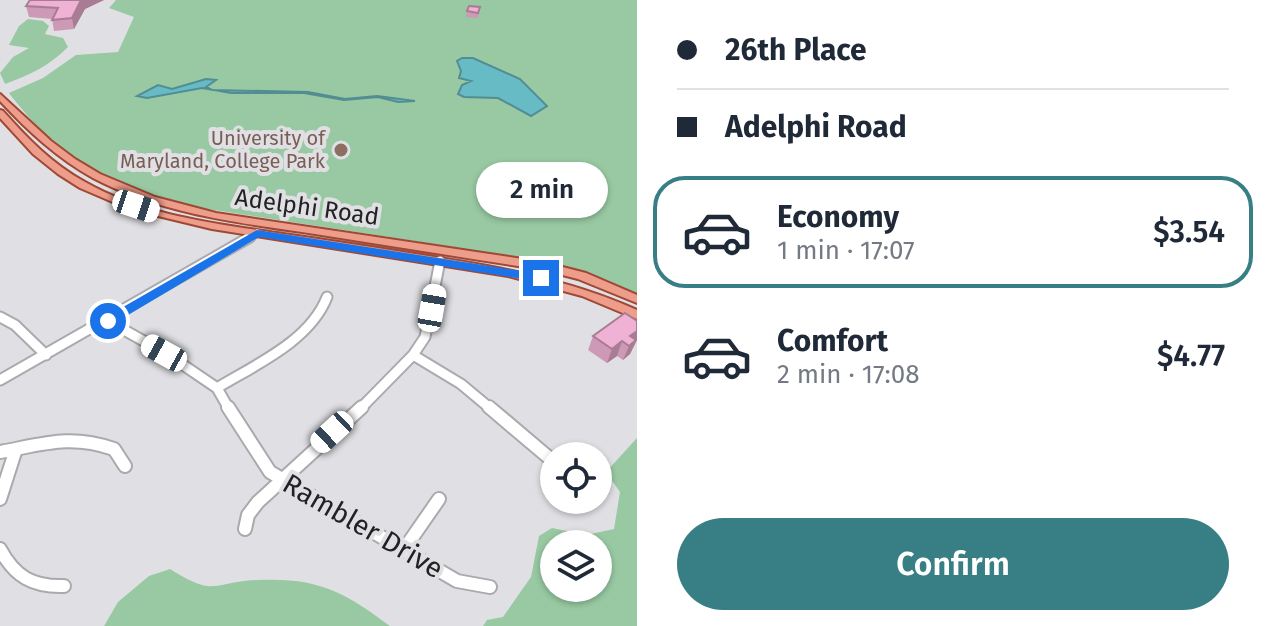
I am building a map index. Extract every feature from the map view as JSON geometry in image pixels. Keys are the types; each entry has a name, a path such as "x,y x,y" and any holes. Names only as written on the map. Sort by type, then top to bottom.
{"main road":[{"name":"Adelphi Road","path":"0,96 42,141 69,161 118,187 149,199 216,216 543,266 582,276 637,299"},
{"name":"Adelphi Road","path":"0,113 50,165 95,191 169,217 560,283 637,315"}],"street":[{"path":"0,380 108,321 257,233"},
{"path":"245,529 248,515 413,355 425,337 440,261"},
{"path":"217,388 279,349 314,319 326,304 327,297"},
{"path":"0,317 15,325 46,355"},
{"name":"Rambler Drive","path":"108,321 167,354 217,388 270,472 457,581 490,587"},
{"path":"413,355 461,384 540,450"},
{"path":"0,452 53,439 90,440 114,449 125,466"},
{"path":"0,499 16,449"},
{"path":"405,548 439,499"},
{"path":"0,549 11,570 24,581 40,587 64,586"}],"green space":[{"name":"University of Maryland, College Park","path":"116,0 637,0 637,294 582,271 538,260 188,206 133,188 88,166 48,137 9,93 43,78 76,55 118,52 134,17 109,8"},
{"path":"28,19 43,21 49,26 45,34 63,38 68,47 39,69 5,84 0,73 13,57 29,48 9,45 19,26"},
{"path":"637,438 637,626 483,626 487,620 503,617 531,577 540,535 540,602 612,602 612,530 609,530 614,529 620,492 612,481 612,465"},
{"path":"170,569 206,586 258,580 314,584 359,604 390,626 104,626 118,602 149,576"}],"water":[{"path":"473,58 520,79 547,106 531,116 498,98 458,94 462,85 471,81 459,78 461,71 457,61"},
{"path":"206,79 216,80 206,87 211,90 202,88 147,98 137,96 158,85 172,89"},
{"path":"214,90 308,92 345,99 377,96 415,101 398,102 378,97 344,100 304,93 231,93"}],"building":[{"path":"30,0 81,0 72,18 52,20 58,8 26,6"},
{"path":"469,6 480,7 478,13 467,11"},
{"path":"625,313 637,321 637,331 630,336 636,340 629,346 622,341 612,349 593,336"}],"place":[{"name":"University of Maryland, College Park","path":"341,150"}],"route":[{"path":"108,321 257,233 541,278"}]}
